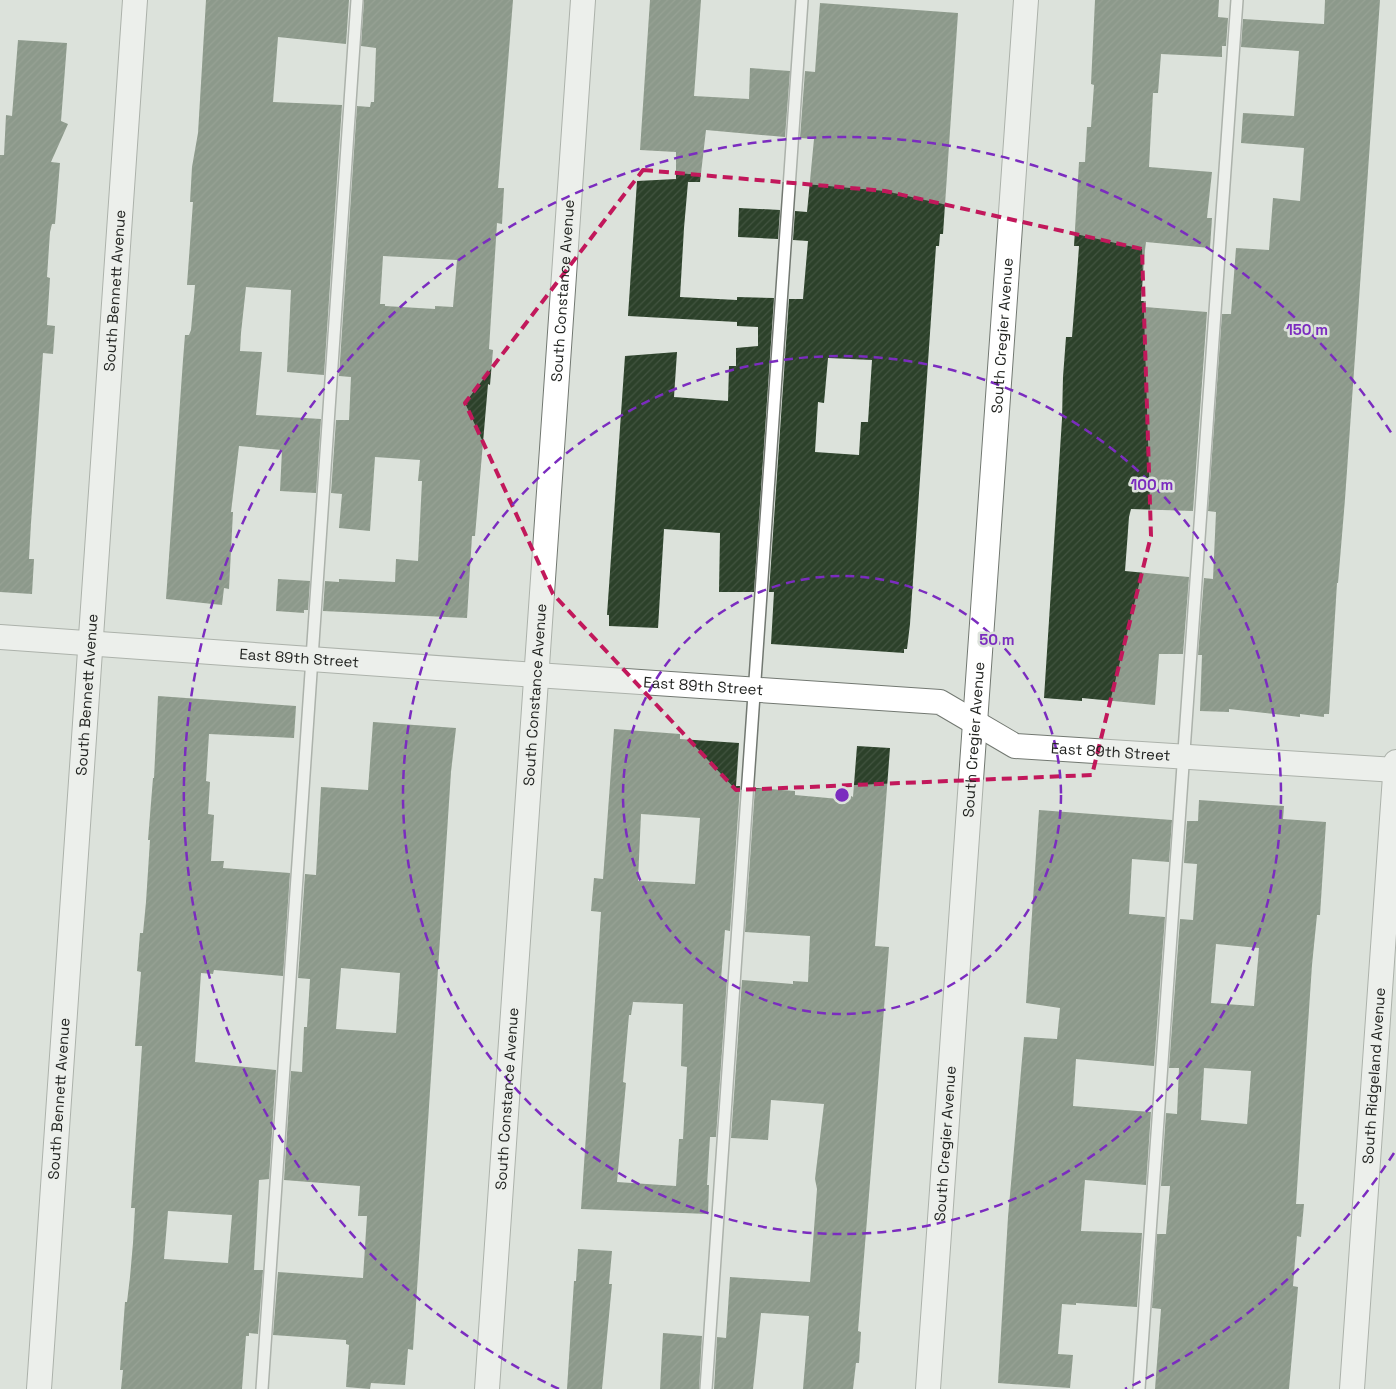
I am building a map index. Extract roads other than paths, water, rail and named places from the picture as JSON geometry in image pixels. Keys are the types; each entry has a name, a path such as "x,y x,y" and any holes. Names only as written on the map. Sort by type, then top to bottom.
{"street":[{"name":"South Bennett Avenue","path":"39,1389 135,0"},
{"name":"South Constance Avenue","path":"487,1389 583,0"},
{"name":"South Cregier Avenue","path":"928,1389 1026,0"},
{"name":"East 89th Street","path":"0,637 536,676 940,702 1015,746 1396,770"},
{"name":"South Ridgeland Avenue","path":"1352,1389 1396,762"}],"lane":[{"path":"262,1389 358,0"},
{"path":"706,1389 802,0"},
{"path":"1139,1389 1236,0"}]}
